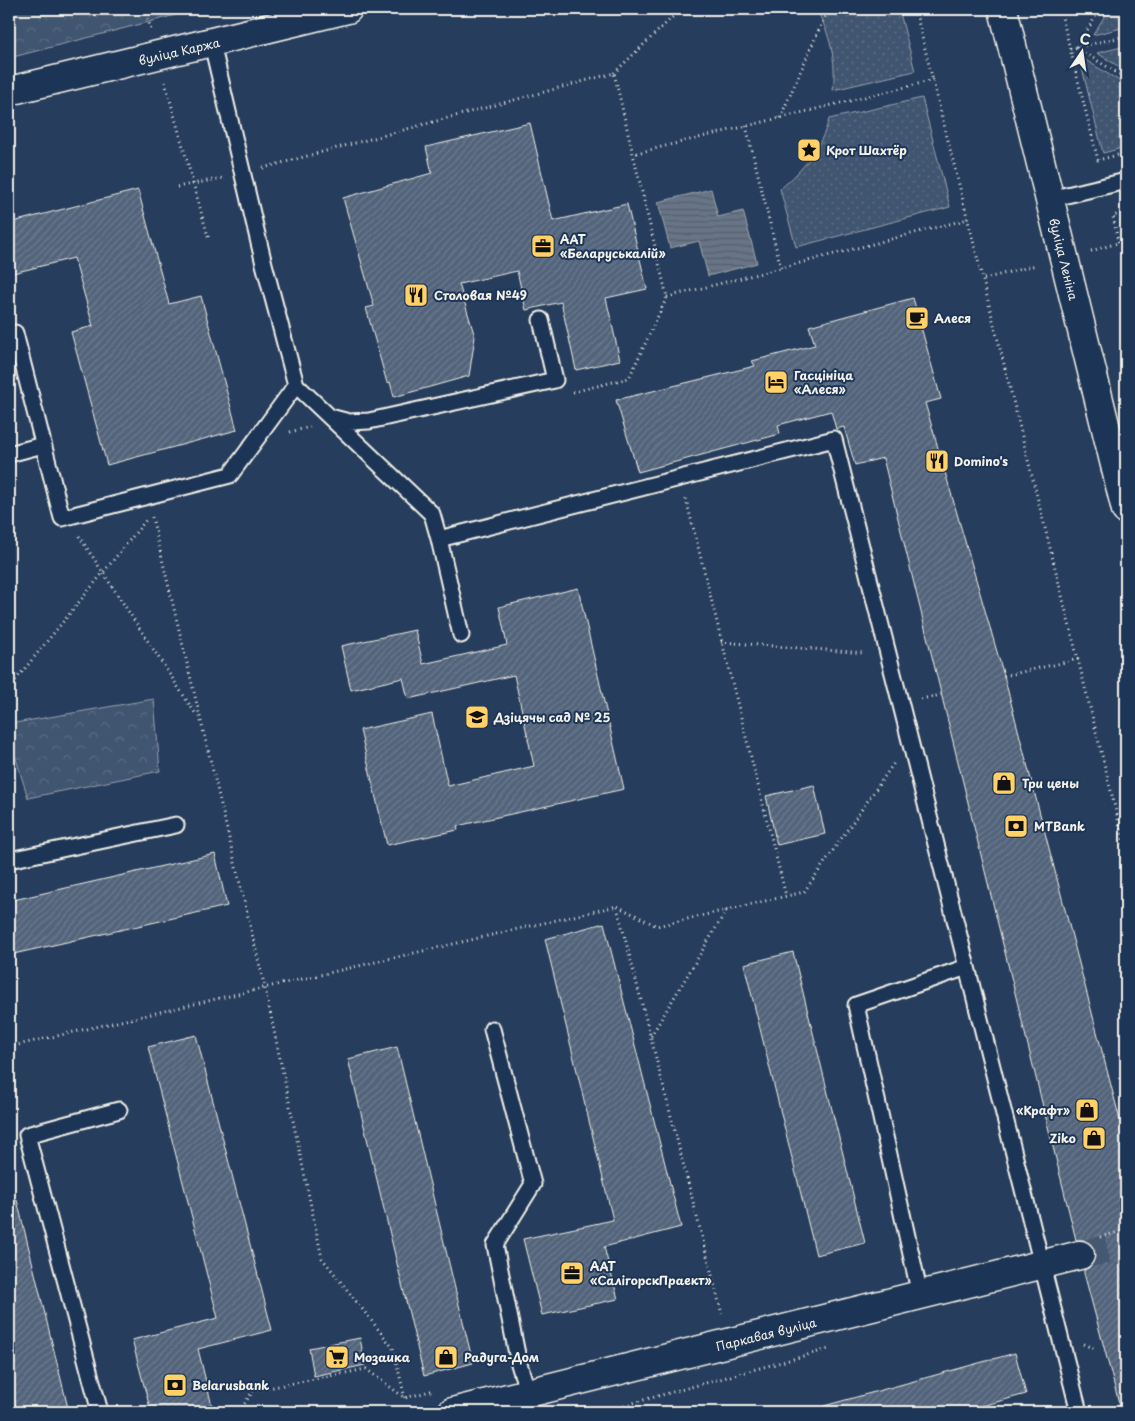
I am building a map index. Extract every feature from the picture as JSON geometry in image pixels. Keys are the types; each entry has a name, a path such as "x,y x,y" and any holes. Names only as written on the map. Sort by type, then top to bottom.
{"main road":[{"name":"вуліца Каржа","path":"9,91 212,44 348,9"},
{"name":"вуліца Леніна","path":"1002,9 1126,510"},
{"name":"Паркавая вуліца","path":"452,1412 1080,1255"}],"lane":[{"path":"212,44 242,174 296,385 432,514 461,635"},
{"path":"1050,200 1126,181"},
{"path":"328,417 348,422 369,421 555,380 541,320"},
{"path":"9,334 15,333 62,518 230,475 296,385"},
{"path":"439,539 834,439 1079,1412"},
{"path":"9,454 44,445"},
{"path":"9,860 176,825"},
{"path":"920,1295 856,1005 967,967"},
{"path":"492,1029 534,1184 495,1245 519,1364 528,1393"},
{"path":"100,1412 27,1134 119,1110"}],"path":[{"path":"145,9 209,240"},
{"path":"177,187 242,174 614,73 681,9"},
{"path":"780,118 828,9"},
{"path":"915,9 984,278 1126,851"},
{"path":"1060,9 1098,160 1126,153"},
{"path":"1076,48 1100,9"},
{"path":"1070,49 1126,36"},
{"path":"1076,48 1126,78"},
{"path":"614,73 667,297 629,378"},
{"path":"633,154 934,80"},
{"path":"746,126 781,268"},
{"path":"1126,212 1113,216 1118,243 1126,257"},
{"path":"667,297 968,220"},
{"path":"1090,251 1118,243"},
{"path":"984,278 1036,265"},
{"path":"290,432 312,427"},
{"path":"680,478 786,896"},
{"path":"9,688 151,514 265,988 322,1258 393,1348 405,1398"},
{"path":"66,516 200,720"},
{"path":"721,642 889,655"},
{"path":"1004,676 1079,659"},
{"path":"9,1047 617,906 658,926 804,892 910,740"},
{"path":"617,906 722,1314"},
{"path":"651,1036 727,910"},
{"path":"712,1316 732,1312"},
{"path":"238,1412 253,1391 366,1369 405,1398"},
{"path":"405,1398 443,1387"}],"green space":[{"path":"9,9 199,9 9,58"},
{"path":"816,9 899,9 915,71 833,90 834,69 829,38"},
{"path":"1109,9 1126,9 1126,27 1093,35"},
{"path":"1126,46 1126,71 1097,53"},
{"path":"1079,56 1126,85 1126,147 1103,153"},
{"path":"922,98 950,207 796,247 780,189 810,158 826,130 829,119"},
{"path":"154,699 160,771 28,798 9,736 9,724"}],"shaded area":[{"path":"711,189 718,217 743,211 757,263 708,276 699,241 670,248 658,202"}],"building":[{"path":"530,123 553,221 627,204 647,289 606,298 620,360 576,370 561,302 526,310 517,271 459,284 475,337 469,376 394,397 390,382 387,383 366,308 374,306 343,198 432,173 426,147"},
{"path":"138,190 169,304 201,296 237,430 107,465 71,332 93,326 74,258 9,274 9,223"},
{"path":"913,298 941,399 925,403 1004,676 1126,1143 1126,1402 1119,1403 1084,1273 1084,1270 1090,1267 1095,1260 1095,1252 1091,1244 1084,1240 1076,1240 883,458 855,465 844,427 836,429 831,411 778,425 780,434 638,472 616,400 755,366 752,361 815,345 809,326"},
{"path":"578,588 624,789 457,826 458,830 387,845 360,730 432,714 448,786 534,766 514,675 408,699 403,678 351,690 341,646 415,630 423,664 507,645 499,607"},
{"path":"814,785 825,834 777,845 766,796"},
{"path":"215,854 227,906 9,955 9,901"},
{"path":"604,923 681,1227 604,1247 618,1299 542,1315 523,1239 613,1220 545,939"},
{"path":"793,952 865,1243 816,1255 744,964"},
{"path":"196,1035 272,1330 198,1349 212,1406 186,1412 151,1412 132,1340 218,1318 148,1047"},
{"path":"397,1047 473,1363 424,1376 348,1059"},
{"path":"17,1200 69,1412 17,1412 9,1377 9,1201"},
{"name":"Мозаика","path":"360,1338 365,1365 314,1376 309,1348"},
{"path":"1015,1353 1026,1394 960,1412 825,1412 824,1406"}],"tunnel":[{"path":"1080,1255 1126,1245"}],"place":[{"name":"Крот Шахтёр","path":"809,150"},
{"name":"ААТ «Беларуськалій»","path":"543,246"},
{"name":"Столовая №49","path":"416,295"},
{"name":"Алеся","path":"917,318"},
{"name":"Гасцініца «Алеся»","path":"776,382"},
{"name":"Domino's","path":"937,461"},
{"name":"Дзіцячы сад № 25","path":"477,717"},
{"name":"Три цены","path":"1004,783"},
{"name":"MTBank","path":"1016,826"},
{"name":"«Крафт»","path":"1087,1110"},
{"name":"Ziko","path":"1094,1138"},
{"name":"ААТ «СалігорскПраект»","path":"572,1273"},
{"name":"Мозаика","path":"337,1357"},
{"name":"Радуга-Дом","path":"446,1357"},
{"name":"Belarusbank","path":"175,1385"}]}
